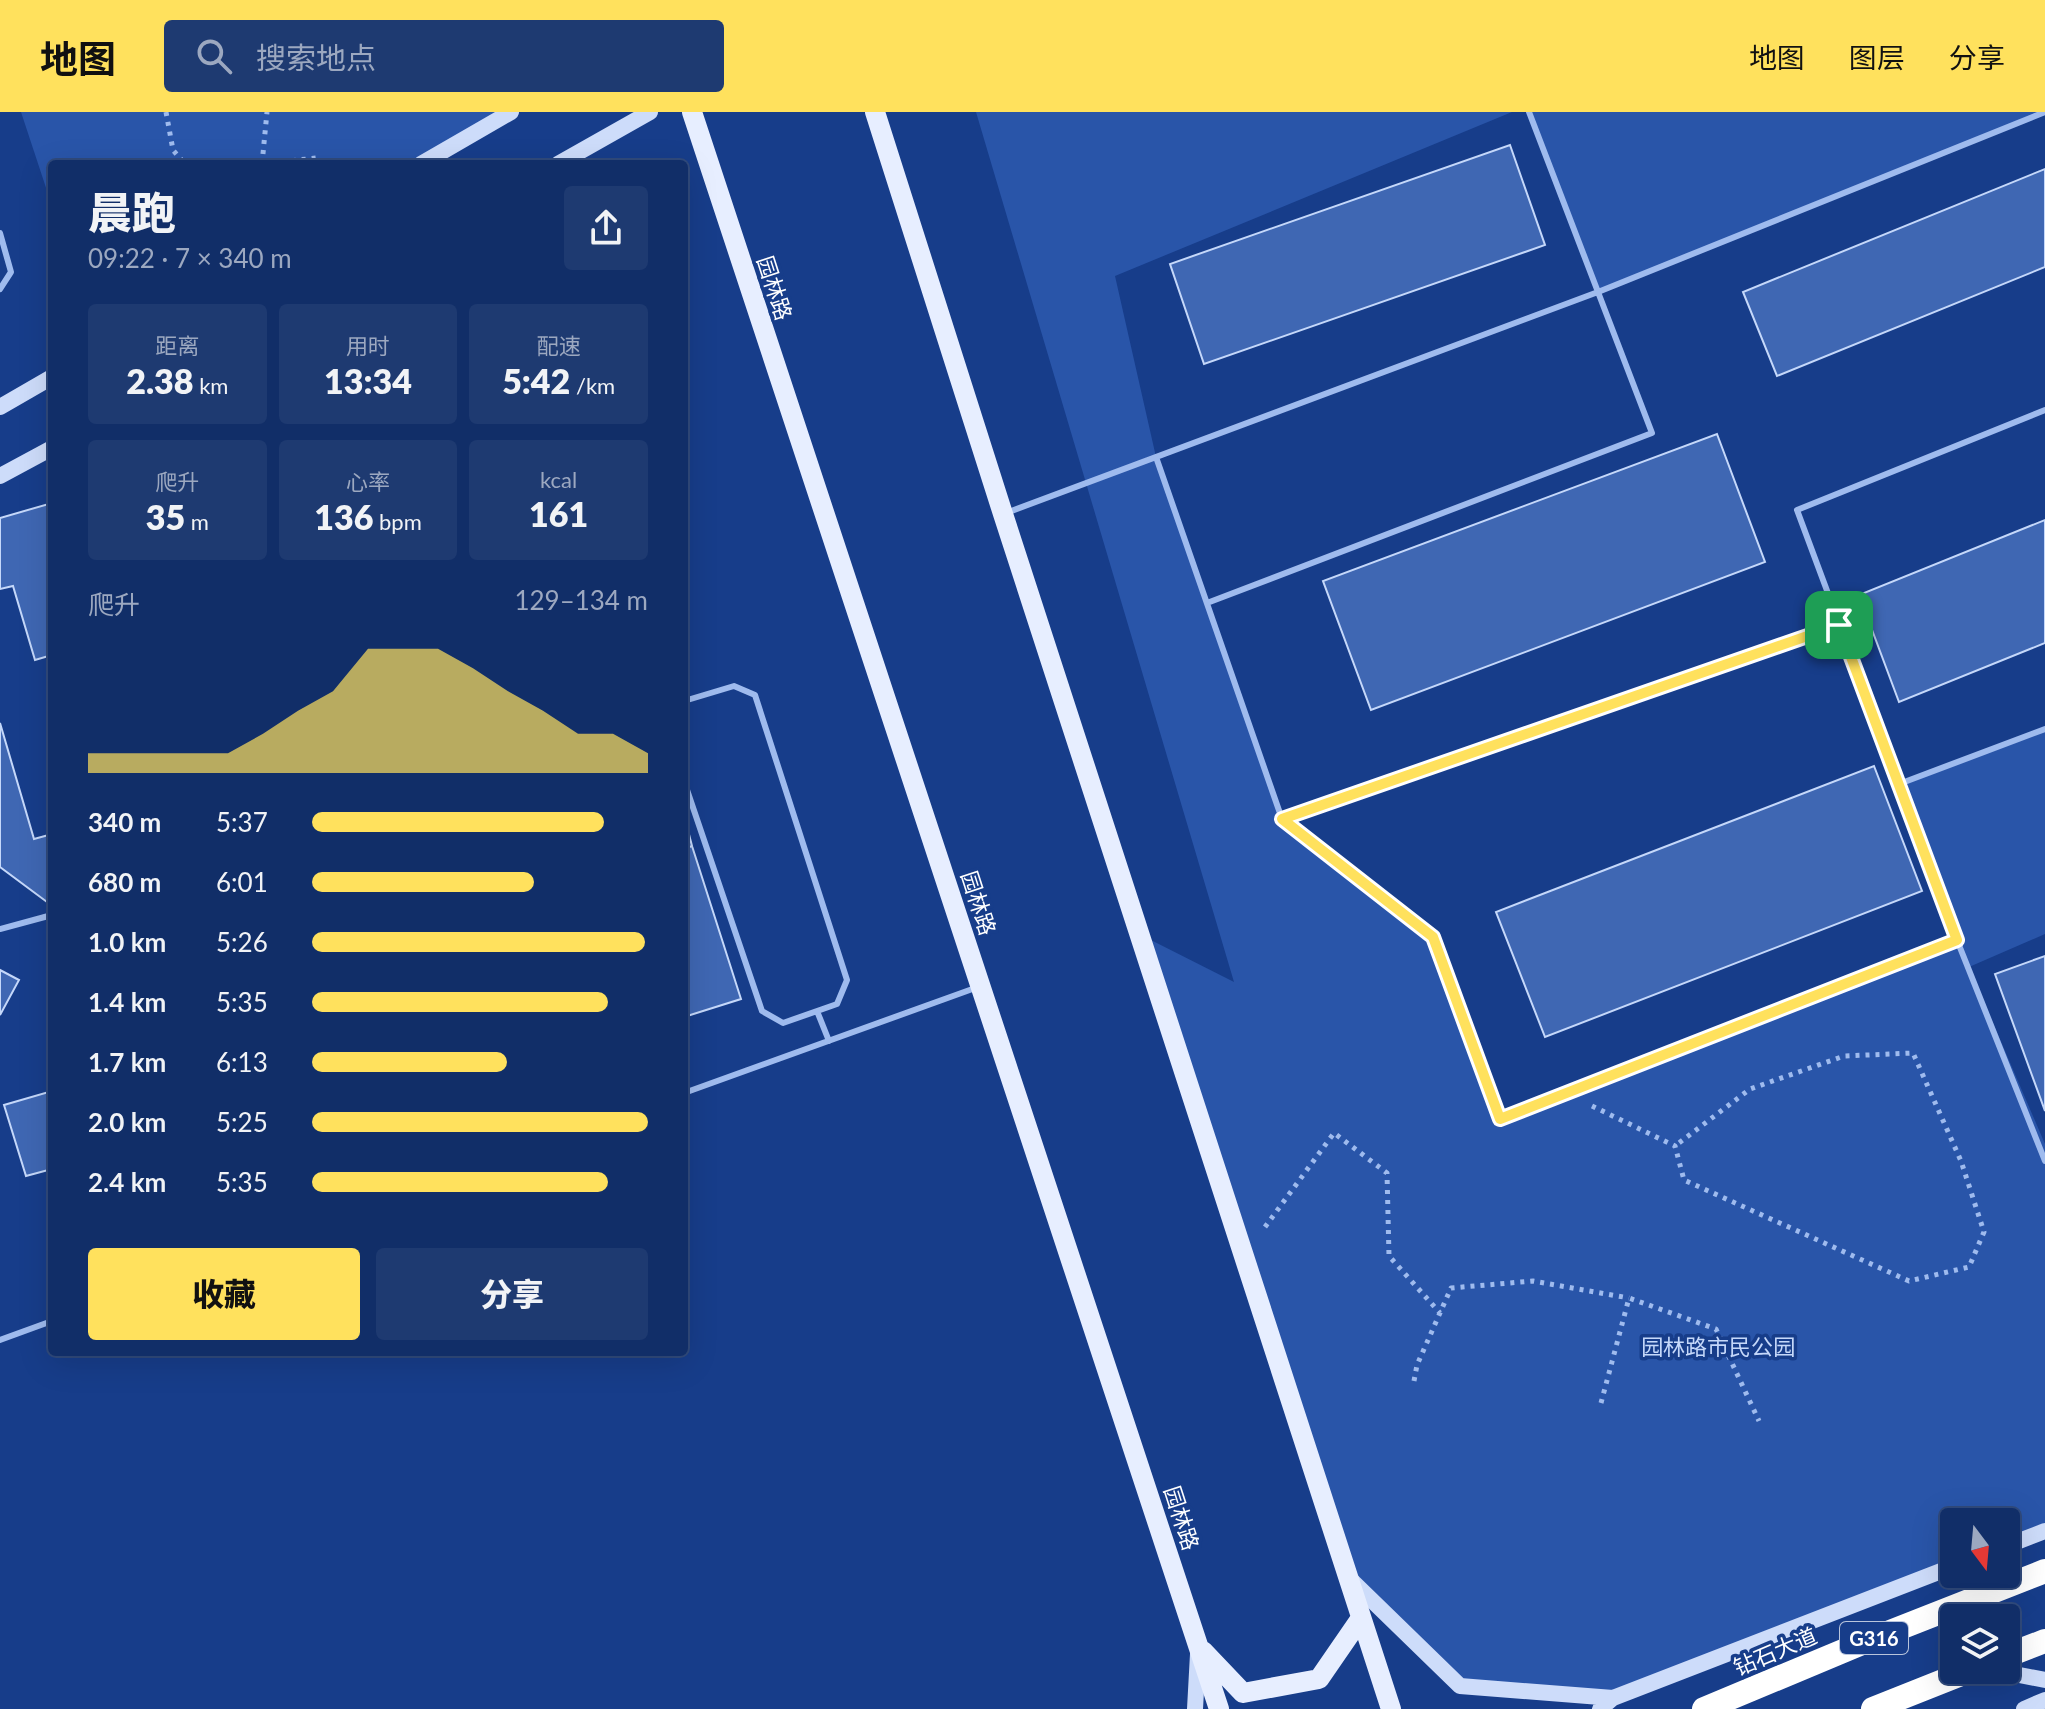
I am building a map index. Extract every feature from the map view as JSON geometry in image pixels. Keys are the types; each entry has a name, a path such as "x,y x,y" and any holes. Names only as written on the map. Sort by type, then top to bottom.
{"highway":[{"name":"钻石大道","path":"1704,1709 2045,1571"},
{"path":"2020,1651 2045,1641"},
{"path":"1873,1709 1940,1682"}],"main road":[{"name":"园林路","path":"692,112 1219,1709"},
{"path":"875,112 1391,1709"},
{"path":"1198,1645 1243,1693 1319,1679 1361,1618"}],"street":[{"path":"428,160 511,112"},
{"path":"565,160 650,112"},
{"path":"0,407 48,379"},
{"path":"0,476 48,450"},
{"path":"2020,1541 2045,1531"},
{"path":"1348,1578 1460,1686 1606,1704 1940,1572"},
{"path":"1195,1709 1198,1645"},
{"path":"2020,1675 2045,1680"},
{"path":"2024,1709 2045,1700"}],"lane":[{"path":"1207,603 1652,433 1529,112"},
{"path":"1003,514 1598,292 2045,112"},
{"path":"0,233 11,272 0,289"},
{"path":"2045,410 1797,510 1957,940 2045,1161"},
{"path":"1156,457 1282,819 1433,937 1500,1119 1957,940"},
{"path":"1282,819 1839,625"},
{"path":"688,700 734,686 755,695 847,980 837,1004 783,1023 762,1011 688,793"},
{"path":"1899,784 2045,729"},
{"path":"0,929 48,916"},
{"path":"688,1092 981,986"},
{"path":"817,1011 829,1041"},
{"path":"0,1340 48,1322"}],"path":[{"path":"166,112 173,150 182,160"},
{"path":"262,160 267,112"},
{"path":"298,160 319,160"},
{"path":"1566,1093 1675,1146 1684,1180 1909,1281 1969,1267 1984,1232 1961,1161 1913,1053 1844,1056 1750,1089 1675,1146"},
{"path":"1244,1256 1334,1133 1387,1173 1389,1256 1440,1313"},
{"path":"1414,1381 1417,1365 1451,1288 1533,1281 1629,1298 1716,1329 1759,1421"},
{"path":"1601,1403 1629,1298"}],"green space":[{"path":"21,112 511,112 428,160 48,160 48,194"},
{"name":"园林路市民公园","path":"976,112 1512,112 1115,276 1156,457 1282,819 1423,929 1500,1119 1956,940 1899,784 2045,729 2045,934 1969,967 2045,1144 2045,1531 2020,1541 2020,1508 1940,1508 1940,1571 1613,1698 1460,1686 1348,1578 1139,934 1234,982"},
{"path":"1529,112 2045,112 1598,292"}],"building":[{"path":"1510,145 1545,245 1204,364 1170,264"},
{"path":"2045,169 2045,267 1777,376 1743,292"},
{"path":"1717,434 1765,562 1371,710 1323,581"},
{"path":"48,504 48,656 35,660 13,586 0,589 0,518"},
{"path":"2045,520 2045,643 1899,702 1859,595"},
{"path":"0,723 34,839 48,835 48,902 0,867"},
{"path":"1874,766 1922,891 1545,1037 1496,912"},
{"path":"692,846 741,999 688,1016 688,848"},
{"path":"2045,956 2045,1111 1995,974"},
{"path":"0,970 19,980 0,1015"},
{"path":"48,1092 48,1170 26,1176 4,1105"}],"route":[{"path":"1839,625 1957,940 1500,1119 1433,937 1282,819 1839,625"}]}
